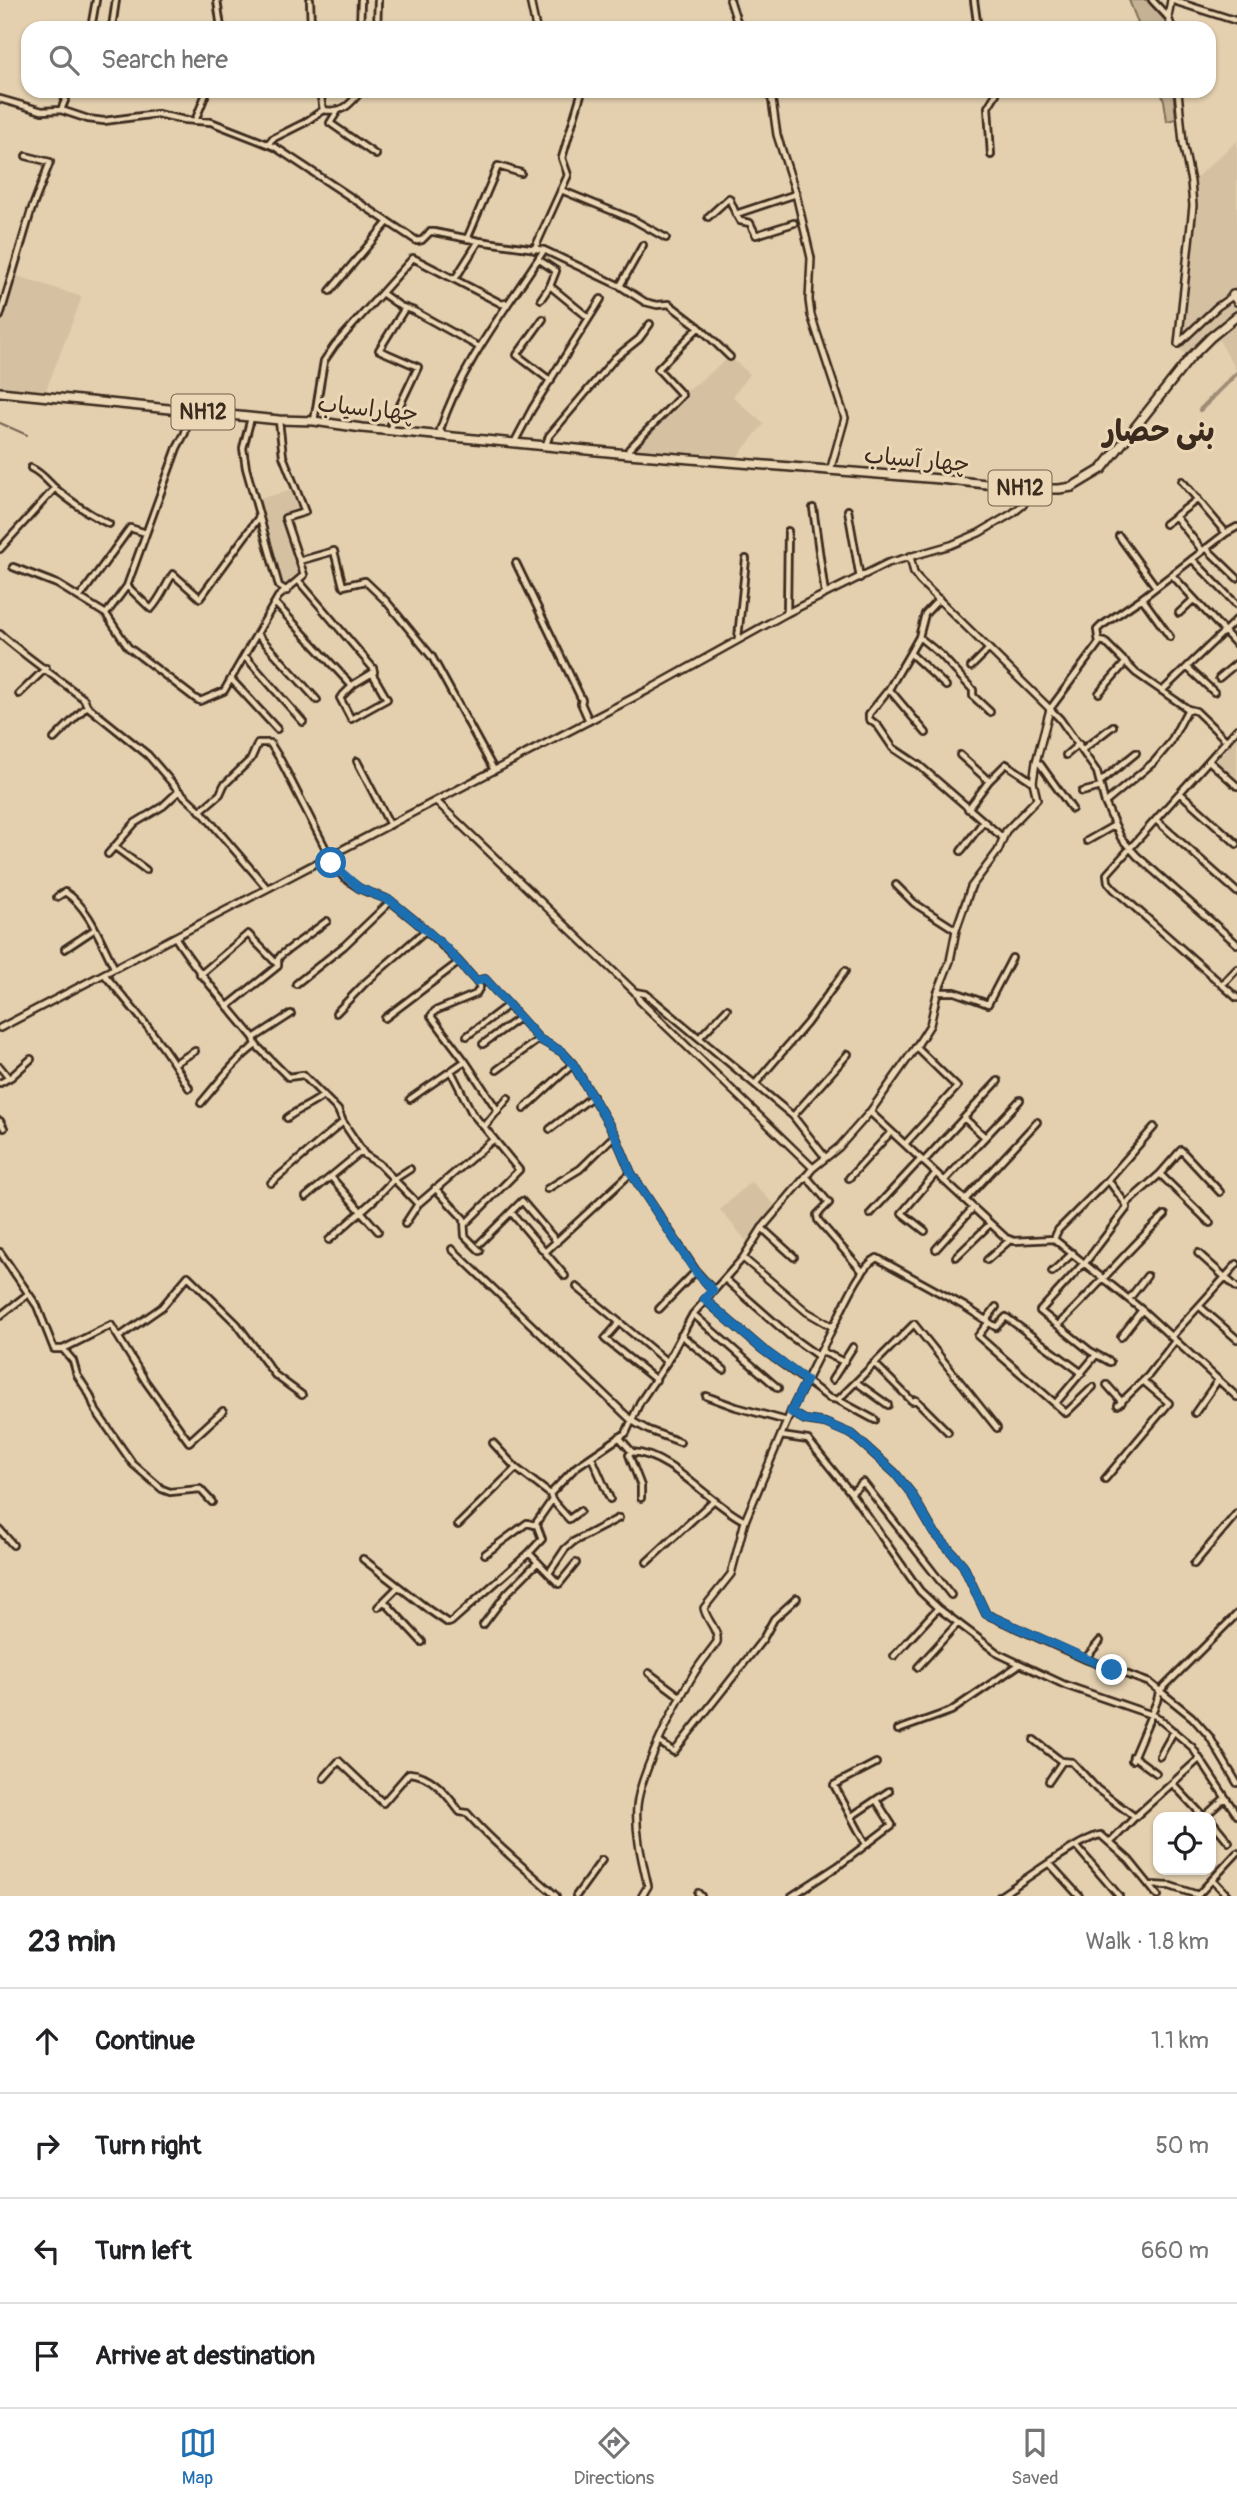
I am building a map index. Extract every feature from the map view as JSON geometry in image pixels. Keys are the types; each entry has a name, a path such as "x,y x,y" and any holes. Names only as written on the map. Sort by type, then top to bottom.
{"highway":[{"name":"چهار آسیاب","path":"733,462 1032,489 1072,486 1102,469 1190,358 1236,318 1236,299"},
{"name":"چهاراسیاب","path":"0,392 733,462"}],"street":[{"path":"92,21 96,0"},
{"path":"113,21 117,0"},
{"path":"217,0 220,21"},
{"path":"310,0 311,21"},
{"path":"360,21 361,0"},
{"path":"377,21 378,0"},
{"path":"530,0 534,21"},
{"path":"730,0 737,21"},
{"path":"974,0 977,21"},
{"path":"1152,0 1169,21"},
{"path":"1168,17 1171,0 1237,21"},
{"path":"61,110 66,98"},
{"path":"195,121 204,98"},
{"path":"321,98 323,110"},
{"path":"354,98 337,112 330,123 376,155"},
{"path":"534,250 568,175 562,158 580,98"},
{"path":"771,98 777,135 796,194 811,258 811,315 845,418 830,471"},
{"path":"991,155 988,107 994,98"},
{"path":"1179,98 1193,206 1178,344 1217,307 1236,299"},
{"path":"0,99 42,111 61,110 104,121 158,114 211,122 268,144 293,158 334,188 417,241 430,232 544,250 620,286 645,302 669,304 699,327 730,357"},
{"path":"268,144 272,139 323,110 337,112"},
{"path":"0,316 31,211 50,162 26,156"},
{"path":"467,239 498,166 521,173"},
{"path":"561,190 634,220 666,238"},
{"path":"736,214 796,194"},
{"path":"708,217 729,198 740,221 750,223 756,235 794,223"},
{"path":"330,291 388,222"},
{"path":"455,279 479,241"},
{"path":"620,286 643,245"},
{"path":"443,435 440,430 451,402 479,347 544,250"},
{"path":"314,421 324,361 413,258 502,304 506,303"},
{"path":"538,259 556,271 541,299"},
{"path":"550,286 589,318"},
{"path":"383,294 479,347"},
{"path":"514,443 601,299"},
{"path":"392,430 391,424 418,367 379,350 405,308"},
{"path":"543,319 517,355 551,381"},
{"path":"546,446 549,436 615,358 639,339 650,324"},
{"path":"628,454 629,449 655,420 682,395 658,369 699,327"},
{"path":"106,614 127,586 177,448 185,433 189,410"},
{"path":"251,417 243,448 246,468 279,586 287,592"},
{"path":"13,567 57,584 106,614 128,647 196,699 200,701 225,691 275,603 303,575 285,518 305,512 283,456 279,420"},
{"path":"31,468 40,472 55,488 91,516 109,524"},
{"path":"1182,481 1226,533"},
{"path":"0,549 55,488"},
{"path":"0,1028 650,689 738,638 825,594 888,563 966,540 999,523 1023,505 1032,489"},
{"path":"1165,524 1198,499"},
{"path":"813,508 825,594"},
{"path":"848,510 860,578"},
{"path":"1175,516 1204,549 1237,578"},
{"path":"127,586 151,609 162,596 163,588 173,574 200,598 259,517"},
{"path":"1099,641 1097,634 1101,626 1237,527"},
{"path":"80,597 130,528 146,534"},
{"path":"788,531 788,613"},
{"path":"1119,536 1156,587"},
{"path":"299,561 334,551 343,586 365,581 386,601 432,657 494,770"},
{"path":"910,556 914,573 1049,709 1081,747 1097,772 1105,803 1129,849 1237,944"},
{"path":"738,638 746,559"},
{"path":"1192,559 1237,605"},
{"path":"516,564 582,700 589,720"},
{"path":"1172,575 1237,645"},
{"path":"298,580 373,668 372,673 387,699 351,719 340,698 372,673"},
{"path":"1142,598 1170,638"},
{"path":"939,599 925,614 919,637 911,653 889,689 869,714 869,719 878,726 893,748 920,766 1002,837"},
{"path":"1179,613 1194,599"},
{"path":"275,603 352,686"},
{"path":"1162,691 1237,619"},
{"path":"0,634 84,699 87,706 148,755 267,888"},
{"path":"257,634 317,700"},
{"path":"919,637 941,655 973,690 973,696 990,712"},
{"path":"1099,641 1105,642 1136,673 1188,709 1196,710 1227,741"},
{"path":"485,1554 527,1523 534,1525 551,1497 576,1467 626,1433 640,1402 704,1299 744,1258 762,1228 813,1168 839,1147 870,1112 916,1047 930,1025 938,992 950,961 956,930 971,887 998,851 1002,837 1015,820 1036,802 1033,782 1035,762 1049,709 1099,641"},
{"path":"971,667 989,649"},
{"path":"911,653 946,686"},
{"path":"245,656 303,722"},
{"path":"1099,693 1126,662"},
{"path":"1219,678 1237,663"},
{"path":"1187,667 1214,692"},
{"path":"19,694 46,668"},
{"path":"231,679 276,729"},
{"path":"889,689 926,733"},
{"path":"54,739 87,706"},
{"path":"1105,803 1154,762 1170,743 1188,709"},
{"path":"1066,755 1113,726"},
{"path":"1237,729 1107,874 1108,882 1237,998"},
{"path":"200,811 220,794 223,785 251,759 258,743 270,743 329,857 344,876 359,888 391,901 426,930 480,987 476,994 432,1013 431,1016 498,1111"},
{"path":"1082,792 1100,785 1136,753"},
{"path":"960,755 989,781"},
{"path":"357,761 390,825"},
{"path":"1209,761 1237,786"},
{"path":"1035,762 1040,764 1072,808"},
{"path":"968,808 1006,764 1033,782"},
{"path":"108,854 135,823 163,806 179,791"},
{"path":"1180,793 1237,845"},
{"path":"436,801 813,1168"},
{"path":"1156,820 1237,892"},
{"path":"961,851 983,822"},
{"path":"1087,841 1115,825"},
{"path":"115,847 146,870"},
{"path":"896,886 914,903 956,930"},
{"path":"57,897 62,892 67,893 77,902 114,967"},
{"path":"296,984 372,922 391,901"},
{"path":"278,965 281,955 327,921"},
{"path":"65,949 94,929"},
{"path":"336,1013 366,982 426,930"},
{"path":"200,975 249,934 278,965"},
{"path":"174,936 200,975 254,1038 256,1045 288,1077 303,1074 338,1110 365,1155 379,1164 418,1204"},
{"path":"938,992 955,992 988,1004 1012,958"},
{"path":"385,1018 459,962"},
{"path":"228,1006 278,965"},
{"path":"1222,985 1237,969"},
{"path":"755,1084 807,1023 845,971"},
{"path":"104,973 146,1021 189,1088"},
{"path":"476,981 485,979 539,1039 562,1052 573,1064 615,1135 631,1173 696,1272 713,1290"},
{"path":"635,992 646,994 793,1116 825,1157"},
{"path":"467,1036 508,1005"},
{"path":"699,1038 727,1009"},
{"path":"254,1038 291,1014"},
{"path":"483,1044 519,1018"},
{"path":"496,1070 539,1039"},
{"path":"201,1103 231,1070 235,1061 256,1045"},
{"path":"905,1144 957,1087 916,1047"},
{"path":"175,1063 195,1051"},
{"path":"793,1116 848,1054"},
{"path":"0,1083 31,1059"},
{"path":"410,1099 465,1061"},
{"path":"524,1109 573,1064"},
{"path":"0,1067 8,1077"},
{"path":"451,1071 471,1112 519,1170 465,1224"},
{"path":"870,1214 998,1081"},
{"path":"286,1118 298,1110 307,1109 324,1095"},
{"path":"550,1129 593,1096"},
{"path":"484,1127 508,1098"},
{"path":"944,1181 1020,1100"},
{"path":"870,1112 1010,1240"},
{"path":"964,1118 985,1137"},
{"path":"0,1121 4,1128"},
{"path":"271,1183 343,1122"},
{"path":"965,1200 1037,1122"},
{"path":"1054,1239 1058,1230 1108,1180 1154,1127"},
{"path":"849,1178 891,1132"},
{"path":"547,1189 580,1168 615,1135"},
{"path":"405,1224 418,1204 494,1139"},
{"path":"1126,1203 1160,1174 1181,1150 1220,1192"},
{"path":"306,1197 362,1151"},
{"path":"329,1240 393,1180 410,1169"},
{"path":"545,1252 631,1173"},
{"path":"925,1231 902,1213 936,1173"},
{"path":"1160,1174 1210,1223"},
{"path":"806,1176 830,1203 817,1215 818,1220 863,1272"},
{"path":"331,1177 378,1231"},
{"path":"1108,1180 1127,1208 1085,1263 1040,1311 1096,1355 1110,1362"},
{"path":"435,1188 464,1219 465,1236 480,1251"},
{"path":"480,1243 522,1201 557,1242"},
{"path":"936,1249 973,1208"},
{"path":"511,1212 565,1276"},
{"path":"1061,1322 1104,1279 1138,1239 1165,1215"},
{"path":"956,1257 990,1224"},
{"path":"762,1228 794,1258"},
{"path":"987,1260 1010,1240 1054,1239 1142,1310 1237,1397"},
{"path":"452,1249 632,1421 680,1442"},
{"path":"0,1252 41,1316 54,1349 63,1349 111,1325 146,1382 189,1442 223,1411"},
{"path":"1198,1253 1237,1288"},
{"path":"1052,1272 1073,1254"},
{"path":"744,1258 807,1312 833,1327"},
{"path":"642,1896 648,1886 639,1848 637,1805 643,1779 691,1677 718,1642 718,1636 705,1615 704,1608 732,1574 745,1521 791,1412 833,1327 873,1259 877,1258 997,1327 1006,1317 1082,1373"},
{"path":"1107,1385 1120,1404 1143,1381 1199,1306 1237,1264"},
{"path":"659,1309 696,1272"},
{"path":"119,1337 162,1307 188,1276 237,1324 275,1375 302,1395"},
{"path":"1129,1299 1147,1276"},
{"path":"725,1279 790,1336 820,1353 844,1362"},
{"path":"577,1286 667,1362"},
{"path":"0,1316 28,1294"},
{"path":"704,1299 762,1349 829,1398 875,1420"},
{"path":"1199,1306 1237,1339"},
{"path":"996,1307 978,1336 1067,1414 1093,1387"},
{"path":"1121,1337 1142,1310"},
{"path":"693,1314 778,1388"},
{"path":"620,1323 605,1339 656,1380"},
{"path":"838,1401 914,1324 996,1428"},
{"path":"681,1335 724,1370"},
{"path":"832,1380 853,1347"},
{"path":"63,1349 73,1362 101,1420 133,1464 162,1489 170,1492 200,1489 212,1502"},
{"path":"1055,1404 1096,1355"},
{"path":"874,1363 894,1385 912,1401 916,1400 948,1432"},
{"path":"1195,1413 1217,1380"},
{"path":"1105,1479 1169,1403 1143,1381"},
{"path":"856,1382 888,1405"},
{"path":"706,1396 787,1421"},
{"path":"791,1412 805,1420 825,1423 853,1435 895,1473 911,1493 933,1531 963,1565 986,1614 1085,1659 1150,1684 1192,1717 1209,1736 1237,1783"},
{"path":"781,1436 808,1440 851,1493 920,1591 938,1608 984,1644 1020,1663 1065,1685 1152,1714 1192,1747 1237,1815"},
{"path":"619,1437 632,1451 645,1452 692,1481 729,1514 745,1521"},
{"path":"493,1443 516,1468 551,1497 569,1519 580,1511"},
{"path":"632,1451 629,1455 641,1486 641,1498"},
{"path":"592,1458 610,1499"},
{"path":"458,1525 516,1468"},
{"path":"851,1493 863,1482 951,1595"},
{"path":"647,1562 714,1500"},
{"path":"1194,1564 1237,1513"},
{"path":"549,1573 573,1542 619,1518"},
{"path":"363,1559 429,1611 450,1622 542,1539 536,1523"},
{"path":"0,1530 13,1545"},
{"path":"529,1553 560,1584 576,1563"},
{"path":"483,1625 507,1593 538,1562"},
{"path":"378,1607 398,1587"},
{"path":"659,1742 674,1752 763,1639 774,1619 797,1598"},
{"path":"384,1601 422,1642"},
{"path":"894,1656 938,1608"},
{"path":"1156,1773 1133,1758 1159,1692 1237,1614"},
{"path":"918,1667 958,1623"},
{"path":"1085,1659 1100,1641"},
{"path":"898,1730 951,1711 1020,1663"},
{"path":"649,1673 682,1697"},
{"path":"1160,1756 1174,1731"},
{"path":"1034,1740 1063,1761 1072,1762 1097,1788 1135,1817"},
{"path":"1111,1842 1200,1758"},
{"path":"324,1778 339,1761 383,1803 409,1773 422,1775 432,1781 460,1812 467,1813 507,1854 556,1896"},
{"path":"1049,1781 1063,1761"},
{"path":"866,1844 834,1785 876,1763"},
{"path":"1173,1784 1202,1812"},
{"path":"852,1816 889,1791"},
{"path":"1212,1812 1225,1798"},
{"path":"792,1896 892,1825 876,1800"},
{"path":"1216,1827 1229,1842"},
{"path":"1000,1896 1076,1846 1095,1835 1101,1835 1129,1860 1158,1896"},
{"path":"1076,1846 1119,1896"},
{"path":"1150,1885 1170,1886 1198,1895 1237,1853"},
{"path":"576,1896 602,1860"},
{"path":"1050,1864 1079,1896"},
{"path":"1213,1880 1228,1896"}],"shaded area":[{"path":"1129,0 1147,0 1166,21 1137,21"},
{"path":"1163,98 1174,98 1176,119 1167,121"},
{"path":"1237,141 1237,372 1219,340 1193,362 1178,344 1189,250 1191,182"},
{"path":"12,274 82,297 43,398 0,392 0,316"},
{"path":"730,357 750,374 733,397 764,424 733,462 628,454 629,449 682,395"},
{"path":"296,489 302,509 286,514 297,555 305,569 282,588 258,499"},
{"path":"1237,737 1237,781 1215,762"},
{"path":"751,1181 774,1204 749,1244 720,1210"}],"waterway":[{"path":"1200,410 1237,373"},
{"path":"0,423 27,435"}],"district":[{"name":"بنی حصار","path":"1159,431"}],"route":[{"path":"331,863 359,888 391,901 444,946 476,981 485,979 539,1039 562,1052 573,1064 615,1135 631,1173 696,1272 713,1290 704,1299 762,1349 806,1380 791,1412 805,1420 825,1423 853,1435 895,1473 911,1493 933,1531 963,1565 986,1614 1112,1670"}]}
